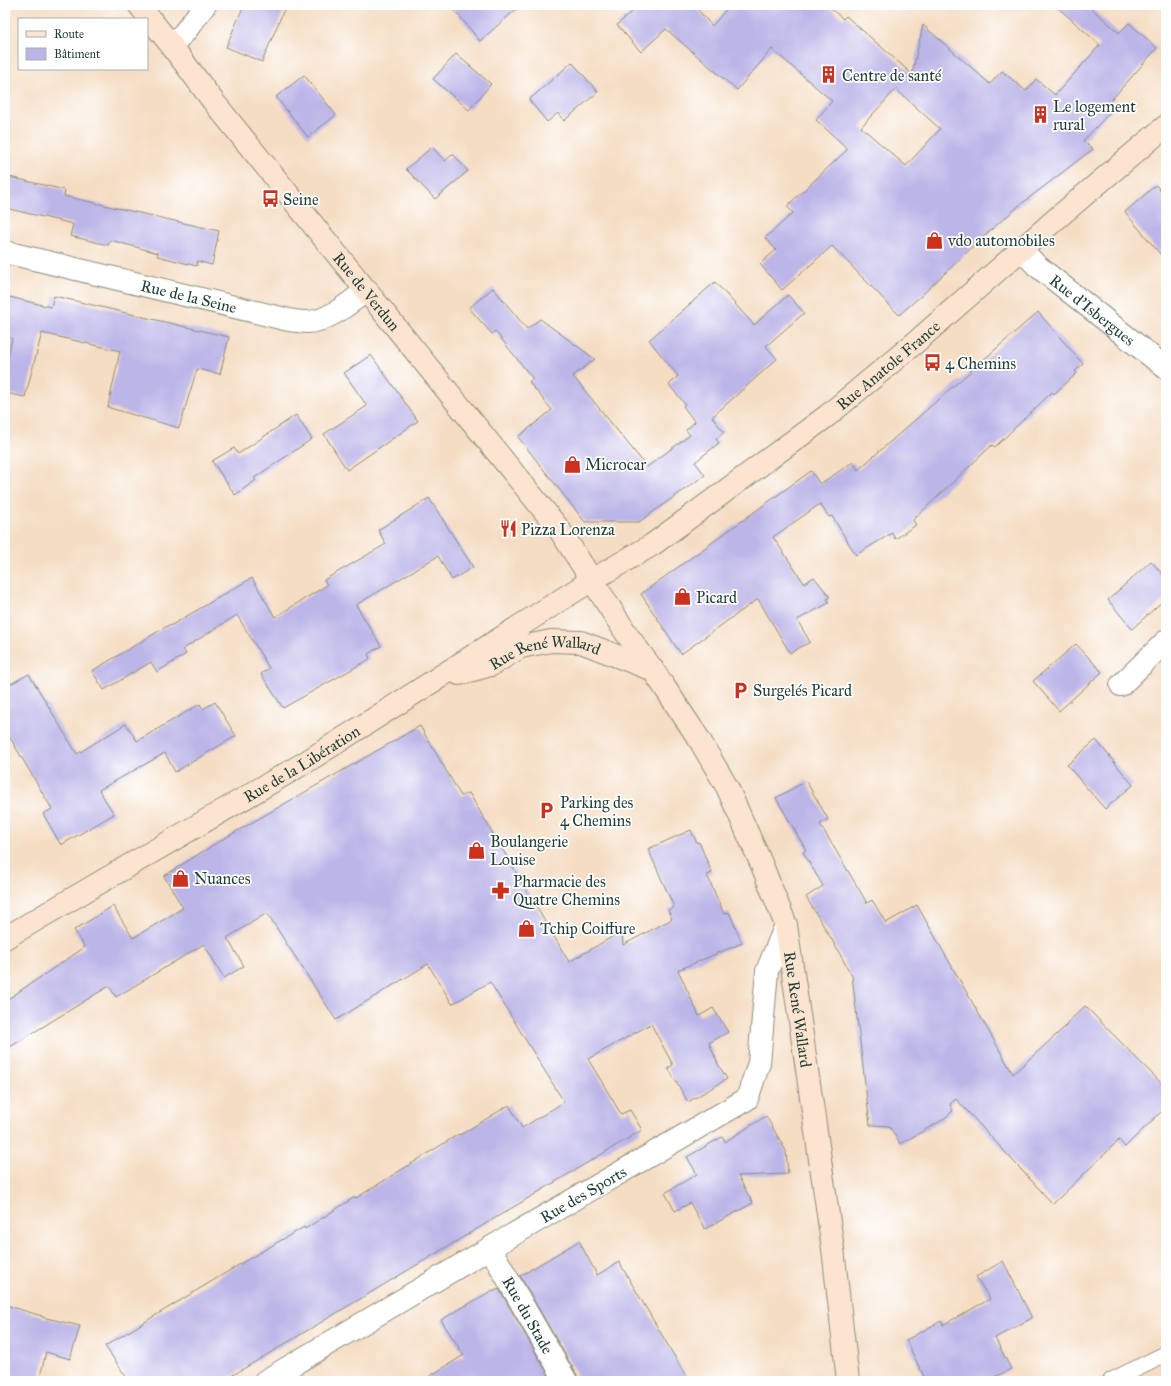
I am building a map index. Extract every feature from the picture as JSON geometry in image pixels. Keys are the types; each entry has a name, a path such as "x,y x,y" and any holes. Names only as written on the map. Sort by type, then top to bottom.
{"main road":[{"name":"Rue de Verdun","path":"139,5 213,101 559,529 592,580"},
{"name":"Rue Anatole France","path":"592,580 652,545 827,416 916,342 1021,249 1166,126"},
{"name":"Rue René Wallard","path":"592,580 628,636 700,739 727,787 762,863 786,925 832,1242 848,1381"},
{"name":"Rue de la Libération","path":"5,938 306,762 592,580"},
{"name":"Rue René Wallard","path":"436,680 491,665 521,647 551,641 580,642 653,670"}],"street":[{"path":"171,45 184,33 205,5"},
{"name":"Rue d'Isbergues","path":"1021,249 1036,265 1166,368"},
{"name":"Rue de la Seine","path":"5,252 289,320 309,322 322,319 340,309 367,290"},
{"path":"1121,685 1166,641"},
{"name":"Rue des Sports","path":"265,1381 746,1099 759,1063 767,972 786,925"},
{"name":"Rue du Stade","path":"490,1248 566,1381"}],"lane":[{"path":"1111,1381 1166,1354"}],"building":[{"path":"244,5 286,5 262,62 226,47"},
{"path":"450,5 521,5 480,41"},
{"path":"694,5 712,26 730,5 827,5 843,19 846,16 912,74 923,25 990,84 1002,71 1026,91 1036,79 1055,95 1100,45 1055,5 1088,5 1119,33 1129,23 1157,48 1106,106 1111,111 1083,141 1093,149 1021,204 985,235 899,315 832,246 782,290 760,264 776,250 765,238 793,213 787,206 848,149 816,120 832,101 772,49 737,90 666,29 641,52 617,25 638,6","holes":["896,89 940,129 906,166 861,127"]},
{"path":"456,54 491,84 469,110 433,79"},
{"path":"572,62 598,92 564,121 558,113 547,122 529,100"},
{"path":"304,75 336,115 308,137 276,97"},
{"path":"432,147 445,161 453,154 468,171 435,199 406,169"},
{"path":"5,176 65,190 64,196 219,231 212,265 197,261 197,266 157,256 158,253 110,240 108,245 70,236 73,224 5,208"},
{"path":"1156,185 1166,198 1166,261 1125,212"},
{"path":"715,282 754,325 788,295 804,313 766,346 777,359 712,417 724,432 716,439 719,443 695,462 705,475 639,522 585,522 518,437 552,410 529,382 533,379 495,331 492,334 469,308 493,288 527,329 540,319 595,359 573,376 647,467 690,435 686,430 695,422 683,406 685,404 669,385 678,376 649,340"},
{"path":"5,296 51,307 54,296 229,337 220,374 197,369 179,428 108,407 120,351 42,333 25,397 5,393 5,371 12,338 5,336"},
{"path":"1038,312 1083,364 1075,371 1077,373 1054,394 1052,392 995,447 992,445 913,520 916,525 895,539 892,533 856,555 832,516 829,517 820,504 773,537 804,583 814,577 830,597 827,599 829,603 797,620 810,642 790,653 758,599 681,654 641,594 811,471 820,484 853,462 858,470"},
{"path":"371,355 418,421 347,470 324,434 367,406 344,373"},
{"path":"296,415 312,439 254,478 256,480 235,495 212,461 234,448 238,454"},
{"path":"429,498 473,567 452,580 438,556 356,605 381,646 368,654 370,659 283,708 261,674 269,668 237,615 183,649 186,654 157,672 151,662 104,690 92,671 252,578 275,617 327,585 324,580 386,544 378,530"},
{"path":"1151,561 1166,578 1166,598 1132,629 1108,600"},
{"path":"1076,644 1102,672 1059,711 1033,681"},
{"path":"29,674 77,754 126,724 137,741 200,704 203,709 215,702 236,736 175,772 165,753 99,790 114,814 61,845 43,814 52,809 5,729 5,687"},
{"path":"420,726 461,796 469,793 569,962 622,931 623,945 672,919 668,910 674,907 648,849 691,830 697,843 699,842 712,873 707,875 724,914 729,912 742,943 678,970 699,1016 713,1008 728,1032 709,1043 718,1064 727,1079 688,1102 668,1068 673,1065 651,1024 588,1059 621,1114 630,1110 642,1130 223,1381 129,1381 105,1346 247,1260 304,1227 305,1229 355,1197 356,1198 509,1105 522,1128 564,1102 490,982 452,1004 428,964 336,1020 267,913 227,938 244,966 224,978 204,944 116,997 109,986 5,1050 5,1001 85,947 74,930 113,906 133,938 183,908 164,876 213,845"},
{"path":"1096,740 1133,785 1105,809 1067,765"},
{"path":"806,781 828,819 820,824 867,903 872,900 886,923 917,905 1013,1074 1067,1025 1066,1024 1085,1006 1166,1088 1166,1107 1125,1147 1119,1140 1053,1204 956,1099 950,1104 953,1111 941,1121 900,1144 889,1126 870,1125 852,976 806,897 823,886 803,852 806,850 776,798"},
{"path":"766,1116 786,1151 788,1174 738,1176 753,1203 705,1229 690,1203 675,1211 665,1193 697,1174 687,1157 722,1137 725,1142"},
{"path":"579,1241 597,1275 619,1262 689,1381 578,1381 577,1375 520,1276"},
{"path":"1003,1261 1032,1318 995,1338 1011,1369 987,1381 926,1381 906,1340 941,1321 943,1325 990,1299 976,1277"},
{"path":"499,1289 552,1381 422,1381 464,1355 441,1320 491,1291 492,1292"},
{"path":"5,1305 42,1317 80,1326 70,1359 46,1352 39,1381 5,1381"}],"place":[{"name":"Centre de santé","path":"829,75"},
{"name":"Le logement rural","path":"1040,115"},
{"name":"Seine","path":"270,199"},
{"name":"vdo automobiles","path":"935,240"},
{"name":"4 Chemins","path":"932,363"},
{"name":"Microcar","path":"572,464"},
{"name":"Pizza Lorenza","path":"508,529"},
{"name":"Picard","path":"683,597"},
{"name":"Surgelés Picard","path":"740,690"},
{"name":"Parking des 4 Chemins","path":"547,811"},
{"name":"Boulangerie Louise","path":"477,850"},
{"name":"Nuances","path":"181,878"},
{"name":"Pharmacie des Quatre Chemins","path":"500,890"},
{"name":"Tchip Coiffure","path":"527,928"}]}
